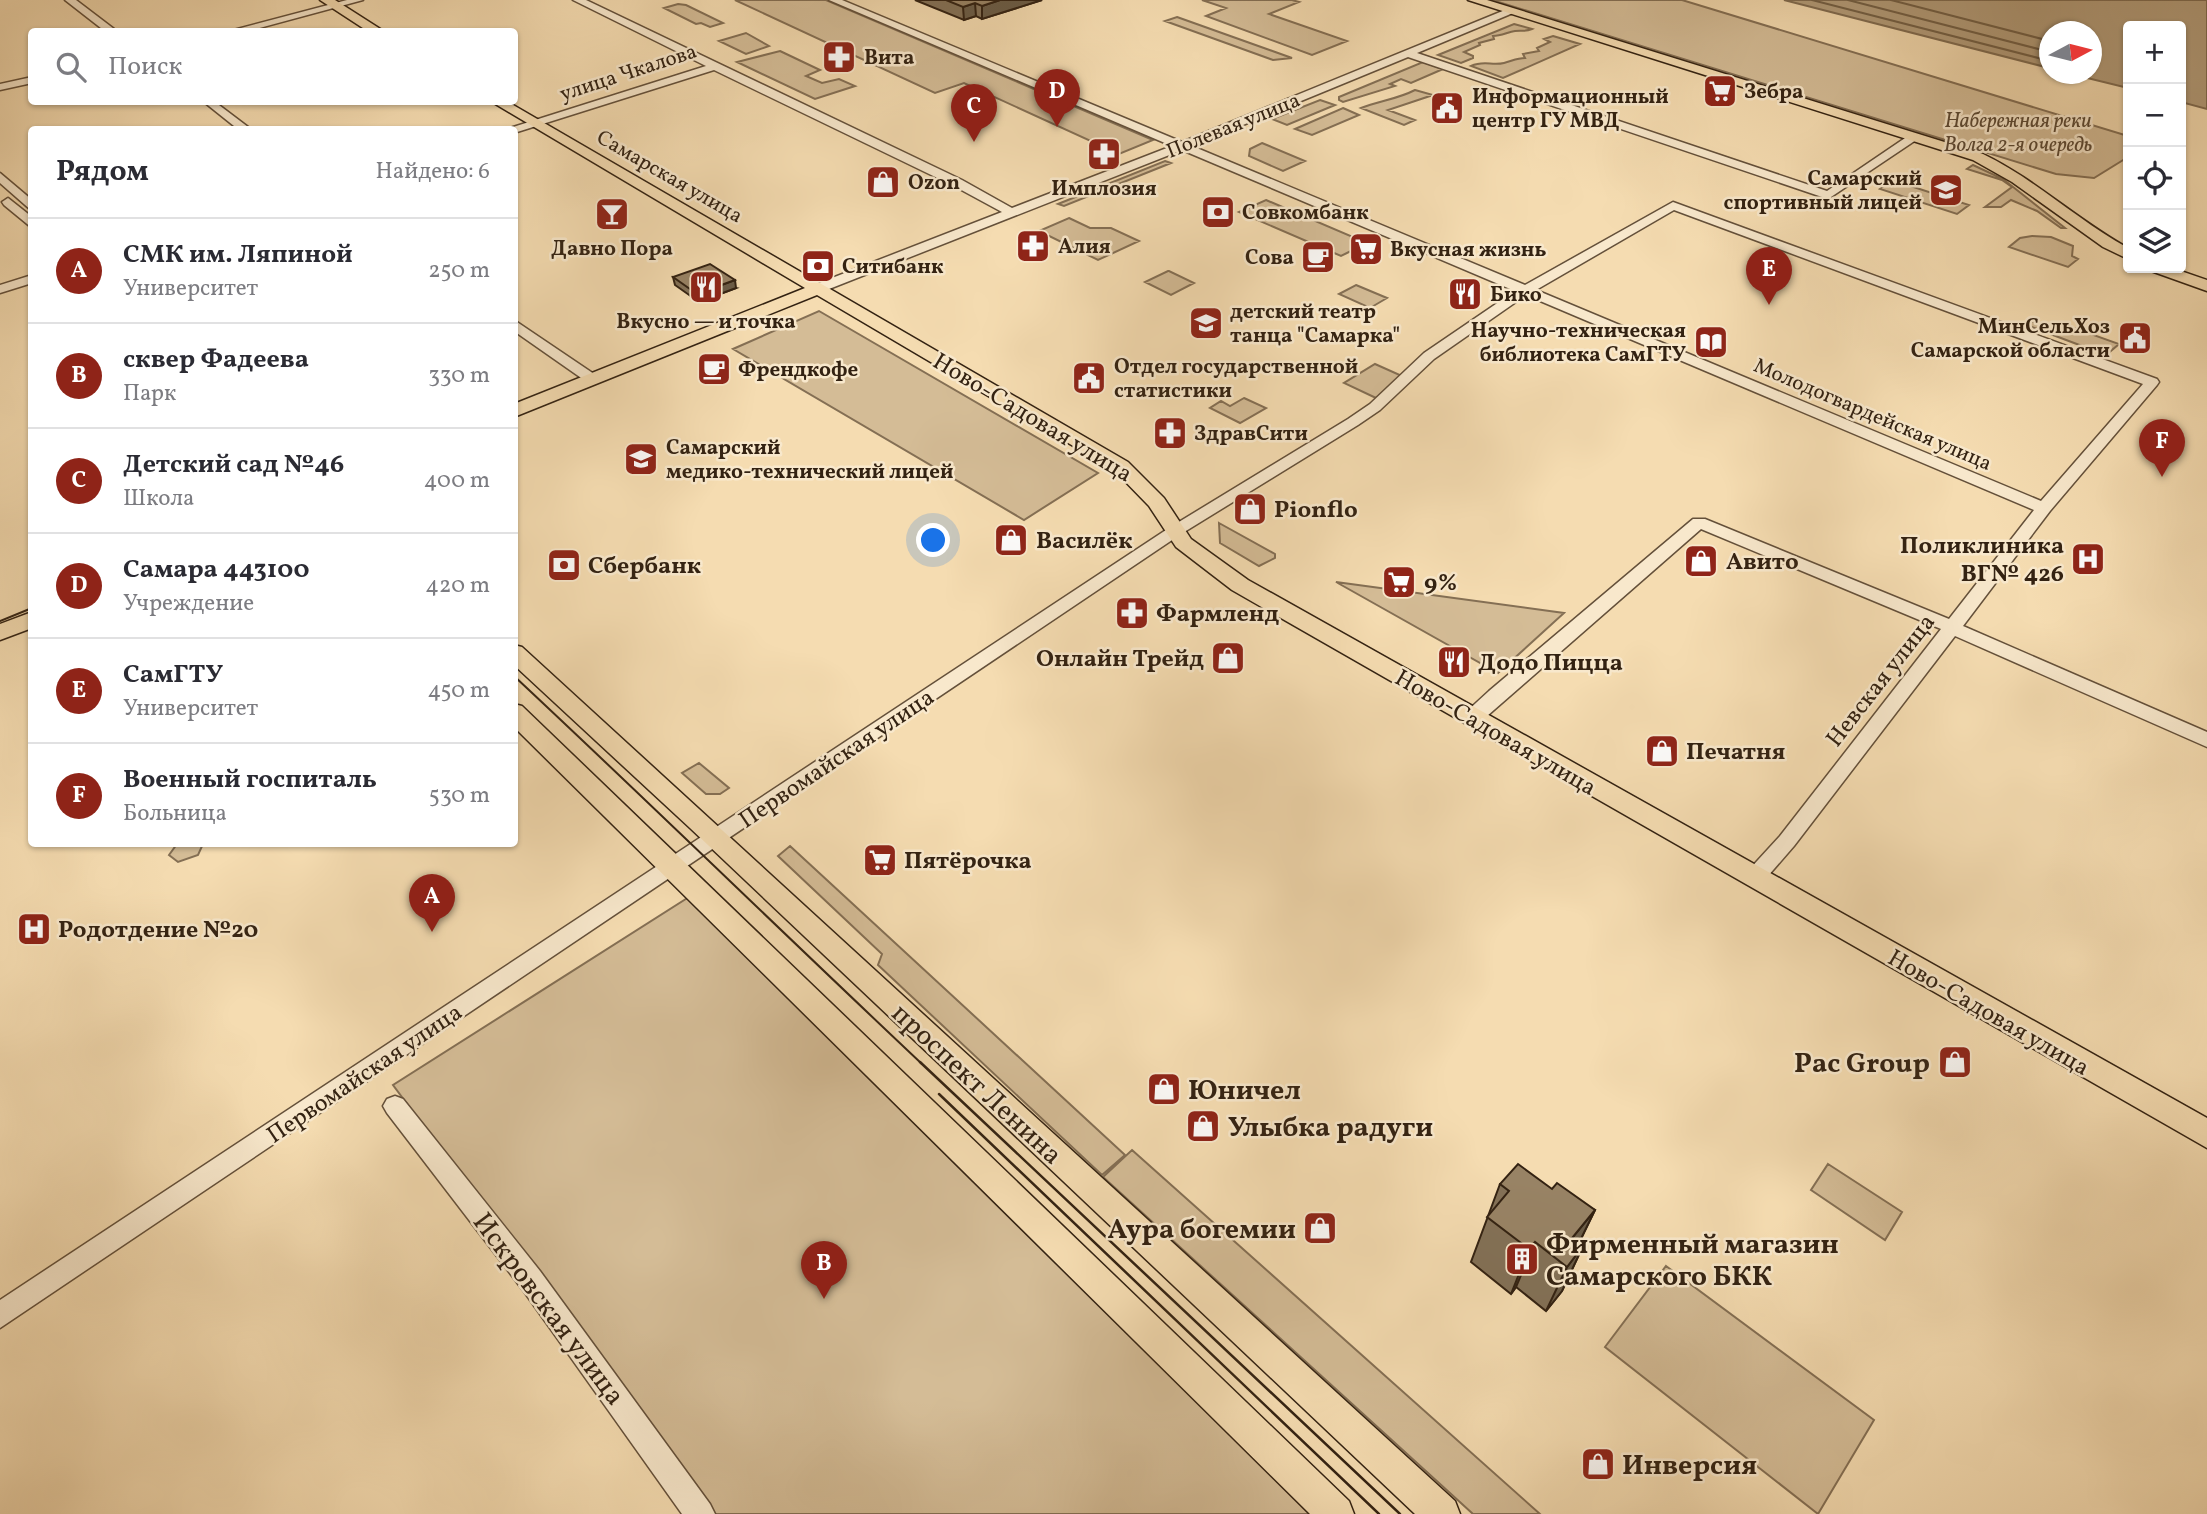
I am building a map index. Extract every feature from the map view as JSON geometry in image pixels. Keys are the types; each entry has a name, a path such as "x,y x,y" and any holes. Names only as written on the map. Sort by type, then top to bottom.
{"main road":[{"path":"1474,0 1978,157 2010,171 2092,234 2123,251"},
{"path":"330,3 372,28"},
{"name":"Самарская улица","path":"504,105 819,288"},
{"path":"2171,273 2207,286"},
{"path":"518,409 819,288"},
{"name":"Ново-Садовая улица","path":"819,288 1121,466 1157,502 1193,553 1240,586 2207,1133"},
{"path":"0,615 28,604"},
{"path":"0,633 28,621"},
{"name":"проспект Ленина","path":"518,656 1442,1514"},
{"path":"518,716 1336,1514"}],"street":[{"path":"70,0 108,28"},
{"path":"245,28 330,3 358,0"},
{"path":"578,0 966,188 1010,212"},
{"name":"Молодогвардейская улица","path":"834,0 2043,508"},
{"name":"Полевая улица","path":"819,288 1180,147 1510,11"},
{"path":"1410,54 1828,195 1915,136"},
{"name":"улица Чкалова","path":"518,130 715,66"},
{"path":"0,88 28,81"},
{"path":"213,105 242,126"},
{"path":"0,177 28,203"},
{"path":"0,194 28,220"},
{"name":"Первомайская улица","path":"0,1315 1175,531 1353,422 1375,407 1429,356 1524,290 1673,206 2152,383"},
{"path":"0,289 28,280"},
{"path":"518,327 592,379"},
{"name":"Невская улица","path":"1754,878 1787,841 2043,508 2152,383"},
{"path":"1472,718 1699,522 1952,628 2207,740"},
{"name":"Искровская улица","path":"396,1106 531,1280 700,1514"}],"green space":[{"path":"735,0 826,0 1153,140 1119,154 964,83 935,93"},
{"path":"1202,0 1292,0 1299,2 1269,14 1347,41 1312,55 1206,16 1226,8"},
{"name":"Набережная реки Волга 2-я очередь","path":"1492,0 1682,0 2123,134 2123,160 2094,178 2056,174"},
{"path":"686,5 723,23 710,27 696,24 664,8"},
{"path":"1177,17 1292,58 1273,60 1165,21"},
{"path":"1514,24 1532,29 1493,36 1494,39 1479,43 1480,45 1464,52 1473,58 1461,63 1438,55"},
{"path":"746,33 769,46 746,54 719,41"},
{"path":"1553,36 1580,44 1503,78 1471,66 1480,63 1500,64 1525,58 1523,54 1539,51 1537,48 1550,42 1544,39"},
{"path":"780,51 820,70 806,76 822,83 839,79 855,86 815,99 737,62"},
{"path":"1423,62 1443,69 1411,83 1401,79 1390,84 1395,86 1343,102 1339,100 1339,97"},
{"path":"1415,90 1433,95 1388,110 1415,120 1404,125 1361,108 1402,96"},
{"path":"1320,100 1335,105 1287,125 1272,119"},
{"path":"1343,108 1359,115 1312,135 1295,129"},
{"path":"1262,143 1305,161 1283,171 1249,156 1250,149"},
{"path":"1165,161 1171,163 1064,206 1058,204"},
{"path":"1973,165 2003,179 2065,228 2037,211 2011,200 2001,207 1985,207 2012,187 2002,180 1967,169"},
{"path":"1892,180 1969,205 1957,214 1880,189"},
{"path":"1266,200 1367,243 1341,256 1239,212"},
{"path":"1069,218 1090,228 1111,228 1139,241 1098,260 1039,231"},
{"path":"2051,237 2073,246 2072,256 2078,259 2068,267 2009,247 2020,238"},
{"path":"1168,271 1194,283 1171,295 1145,282"},
{"path":"1356,285 1387,298 1370,308 1339,294"},
{"path":"819,311 1098,473 1024,520 733,349"},
{"path":"2028,320 2055,330 2063,324 2119,344 2106,355 2029,326"},
{"path":"1375,364 1402,376 1376,398 1344,383"},
{"path":"1244,398 1266,408 1240,423 1210,408 1221,401 1230,406"},
{"path":"1219,523 1275,554 1275,558 1259,566 1220,543"},
{"path":"1336,582 1564,613 1498,673"},
{"path":"699,763 729,788 720,794 706,794 682,773"},
{"path":"790,846 1125,1155 1102,1175 878,965 882,954 778,856"},
{"path":"175,847 202,847 198,855 178,862 169,855"},
{"path":"689,897 1314,1514 712,1514 393,1085"},
{"path":"1132,1150 1540,1514 1473,1514 1103,1177"},
{"path":"1828,1164 1902,1212 1885,1240 1811,1190"},
{"path":"1666,1266 1874,1420 1818,1514 1605,1347"}],"water":[{"path":"1784,0 2207,0 2207,109 2186,103 2186,21 2123,21 2123,87 2102,82 2102,21 2039,21 2039,65"}],"building":[{"path":"946,0 1000,0 982,6 975,3 963,7"},
{"path":"710,264 735,280 697,294 673,277"},
{"path":"1518,1164 1552,1189 1557,1183 1595,1210 1572,1238 1583,1246 1567,1267 1535,1242 1529,1249 1487,1217 1509,1191 1500,1184"}],"tram line":[{"path":"0,621 28,610"},
{"path":"518,680 922,1064"},
{"path":"920,1062 1400,1514"},
{"path":"939,1094 1379,1514"}],"place":[{"name":"Вита","path":"839,57"},
{"name":"Зебра","path":"1720,91"},
{"name":"Информационный центр ГУ МВД","path":"1447,108"},
{"name":"Самара 443100","path":"1057,127"},
{"name":"Детский сад №46","path":"974,142"},
{"name":"Имплозия","path":"1104,154"},
{"name":"Ozon","path":"883,182"},
{"name":"Самарский спортивный лицей","path":"1946,190"},
{"name":"Совкомбанк","path":"1218,212"},
{"name":"Давно Пора","path":"612,214"},
{"name":"Алия","path":"1033,246"},
{"name":"Вкусная жизнь","path":"1366,249"},
{"name":"Сова","path":"1318,257"},
{"name":"Ситибанк","path":"818,266"},
{"name":"Вкусно — и точка","path":"706,287"},
{"name":"Бико","path":"1465,294"},
{"name":"СамГТУ","path":"1769,305"},
{"name":"детский театр танца \"Самарка\"","path":"1206,323"},
{"name":"МинСельХоз Самарской области","path":"2135,338"},
{"name":"Научно-техническая библиотека СамГТУ","path":"1711,342"},
{"name":"Френдкофе","path":"714,369"},
{"name":"Отдел государственной статистики","path":"1089,378"},
{"name":"ЗдравСити","path":"1170,433"},
{"name":"Самарский медико-технический лицей","path":"641,459"},
{"name":"Военный госпиталь","path":"2162,477"},
{"name":"Pionflo","path":"1250,509"},
{"name":"Василёк","path":"1011,540"},
{"name":"Поликлиника ВГ№ 426","path":"2088,559"},
{"name":"Авито","path":"1701,561"},
{"name":"Сбербанк","path":"564,565"},
{"name":"9%","path":"1399,582"},
{"name":"Фармленд","path":"1132,613"},
{"name":"Онлайн Трейд","path":"1228,658"},
{"name":"Додо Пицца","path":"1454,662"},
{"name":"Печатня","path":"1662,751"},
{"name":"Пятёрочка","path":"880,860"},
{"name":"Родотдение №20","path":"34,929"},
{"name":"СМК им. Ляпиной","path":"432,932"},
{"name":"Pac Group","path":"1955,1062"},
{"name":"Юничел","path":"1164,1089"},
{"name":"Улыбка радуги","path":"1203,1126"},
{"name":"Аура богемии","path":"1320,1228"},
{"name":"Фирменный магазин Самарского БКК","path":"1522,1259"},
{"name":"сквер Фадеева","path":"824,1299"},
{"name":"Инверсия","path":"1598,1464"}]}
